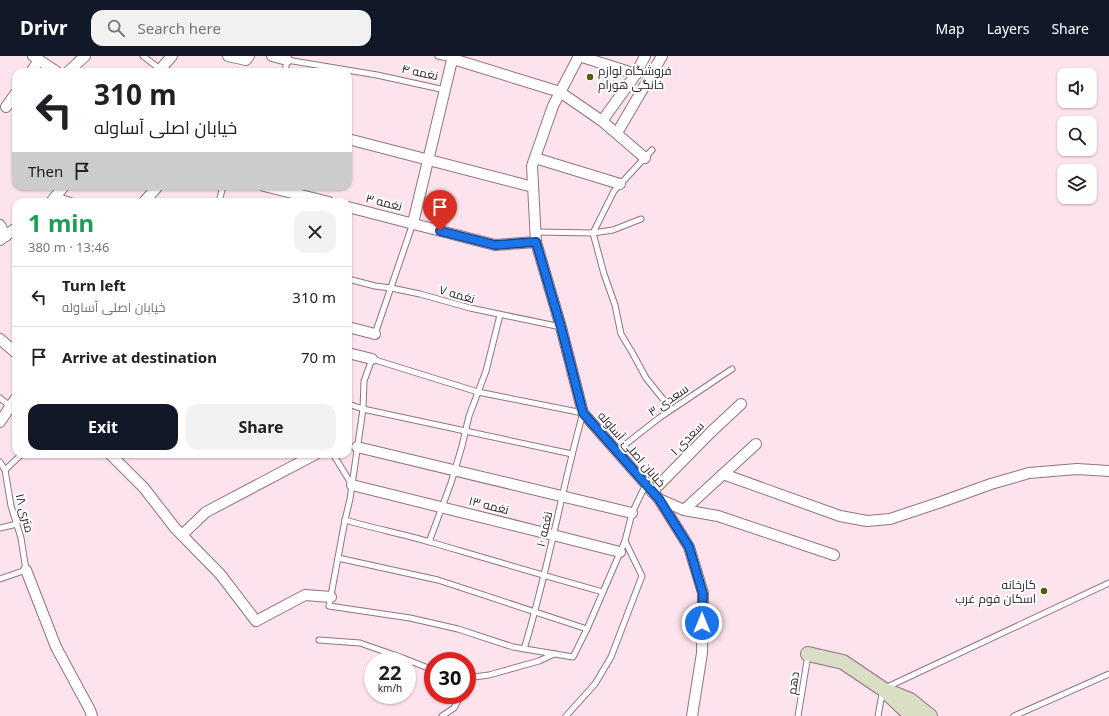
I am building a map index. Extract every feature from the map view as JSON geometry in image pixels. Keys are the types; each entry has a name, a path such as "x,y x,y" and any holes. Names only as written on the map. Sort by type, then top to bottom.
{"street":[{"path":"72,68 85,56"},
{"path":"162,68 172,56"},
{"path":"228,56 246,60 250,56"},
{"name":"نغمه ۴","path":"272,56 287,60"},
{"path":"579,56 636,74"},
{"name":"خیابان اصلی آساوله","path":"579,56 553,106 532,166 536,242 561,327 583,413 652,492 689,547 703,594 702,653 692,716"},
{"path":"602,121 636,74 645,56"},
{"path":"617,133 662,56"},
{"path":"32,68 36,58 51,68"},
{"path":"536,242 495,245 413,223 453,58 560,92 602,121 645,158"},
{"path":"6,107 12,99"},
{"path":"352,140 384,150 533,187"},
{"path":"535,158 620,184"},
{"path":"55,198 61,190"},
{"path":"148,198 154,190"},
{"path":"280,190 313,198"},
{"name":"نغمه ۳","path":"352,208 413,223"},
{"path":"0,225 3,238 12,231"},
{"path":"352,328 375,334"},
{"path":"0,339 12,350"},
{"path":"352,354 372,359"},
{"path":"0,422 12,404"},
{"name":"سعدی ۱","path":"652,492 740,404"},
{"path":"684,510 756,444"},
{"path":"357,447 632,513"},
{"path":"114,458 144,488 175,528 220,574 256,621 305,595 331,597"},
{"path":"182,535 206,512 308,458"},
{"path":"723,474 840,516 867,521 890,519 991,484 1029,473 1077,468 1109,471"},
{"name":"نغمه ۱۳","path":"352,485 620,552"},
{"path":"652,492 684,510 718,516 834,555"},
{"path":"26,570 56,647 92,716"},
{"path":"808,654 843,662 882,689 904,710 913,716"},
{"path":"882,689 910,700 930,716"}],"lane":[{"path":"143,56 156,68"},
{"path":"438,56 453,58"},
{"path":"286,68 287,60"},
{"name":"نغمه ۴","path":"287,60 335,68"},
{"name":"نغمه ۴","path":"352,71 445,90"},
{"path":"652,150 614,190 594,233 604,274 615,305 621,334 646,378 671,409"},
{"path":"536,232 594,233 613,230 641,219"},
{"path":"375,334 413,223"},
{"name":"نغمه ۷","path":"352,280 375,286 420,294 500,315 561,327"},
{"path":"429,542 455,471 469,416 486,371 500,315"},
{"path":"583,413 478,392 372,359 364,381 363,410 350,499 329,606 410,618 458,629 513,647 573,657 587,629 625,541 632,513 652,492"},
{"name":"سعدی ۳","path":"617,451 671,409 732,369"},
{"path":"0,398 12,402"},
{"path":"352,406 363,410 572,454"},
{"name":"نغمه ۱۰","path":"524,649 535,613 583,413"},
{"path":"5,470 18,458"},
{"path":"335,458 352,485"},
{"name":"۱۸ متری","path":"0,463 5,470 11,506 21,538 26,570"},
{"path":"345,520 429,542 603,592"},
{"path":"0,528 17,524"},
{"path":"566,716 595,684 612,657 642,576 625,541"},
{"path":"338,558 438,580 587,629"},
{"path":"0,579 26,570"},
{"path":"878,716 882,689 1109,583"},
{"path":"319,640 360,643 424,666"},
{"path":"476,678 539,661 555,654"},
{"name":"دهم","path":"798,716 808,654"},
{"path":"1014,716 1109,674"},
{"path":"442,716 454,708 456,704"}],"place":[{"name":"فروشگاه لوازم خانگی هورام","path":"590,77"},
{"name":"کارخانه اسکان فوم غرب","path":"1044,591"}],"route":[{"path":"440,231 495,245 536,242 561,327 583,413 659,499 689,547 703,594 702,623"}]}
